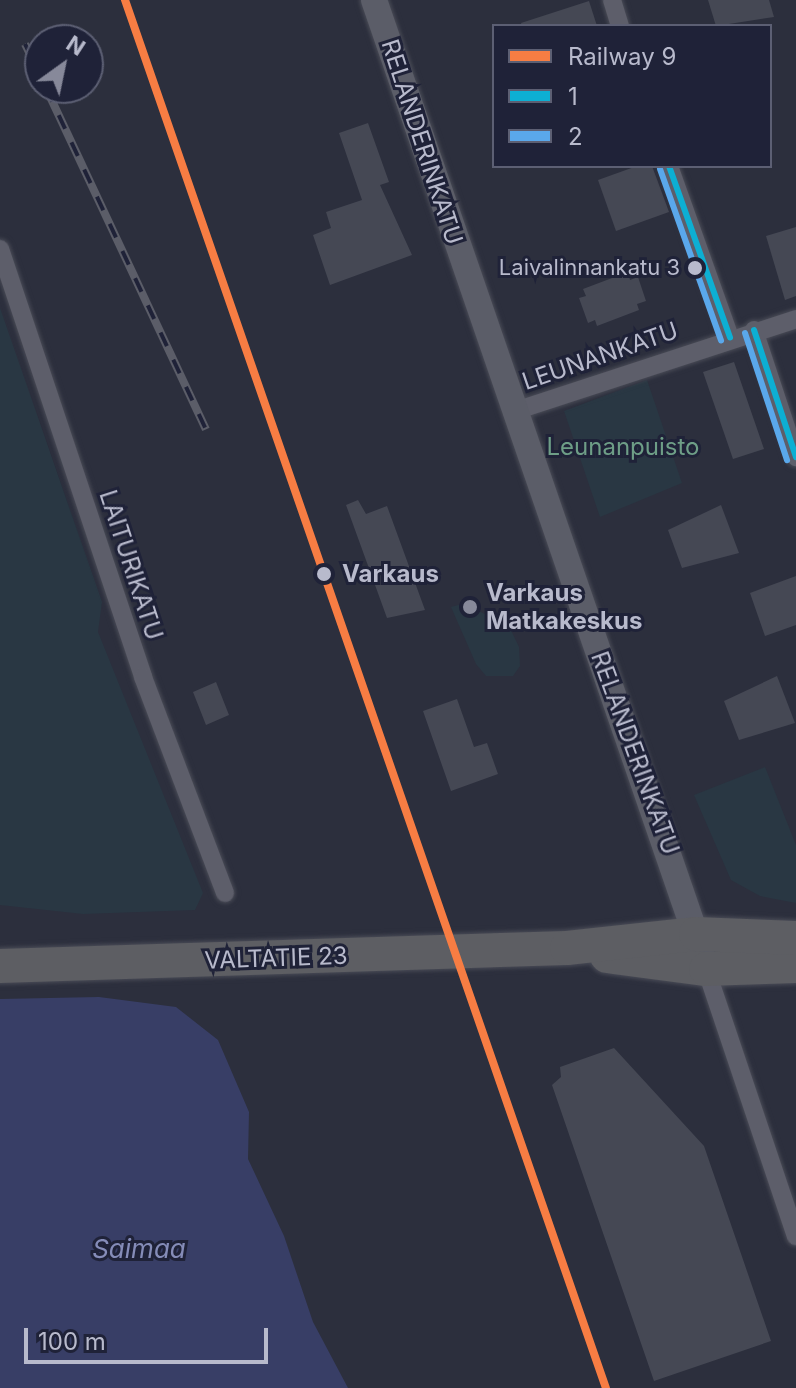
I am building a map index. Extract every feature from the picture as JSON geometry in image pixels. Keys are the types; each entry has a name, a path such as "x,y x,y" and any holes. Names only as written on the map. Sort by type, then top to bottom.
{"highway":[{"name":"VALTATIE 23","path":"0,966 560,948 696,934 796,938"},
{"name":"VALTATIE 23","path":"560,948 706,969 796,966"}],"main road":[{"name":"RELANDERINKATU","path":"374,0 512,412 706,969"}],"street":[{"path":"612,0 619,24"},
{"path":"670,168 730,337"},
{"name":"LAITURIKATU","path":"0,249 143,677 225,893"},
{"name":"LEUNANKATU","path":"512,412 730,337 796,319"},
{"path":"754,330 796,457"},
{"name":"RELANDERINKATU","path":"706,969 796,1236"}],"green space":[{"path":"0,308 102,602 98,632 203,893 195,910 83,914 0,905"},
{"name":"Leunanpuisto","path":"647,380 682,483 600,517 564,411"},
{"path":"462,604 508,624 519,647 520,666 513,676 486,676 476,664 451,607"},
{"path":"765,767 796,845 796,903 760,896 731,880 694,795"}],"water":[{"name":"Saimaa","path":"99,997 176,1007 218,1040 249,1112 248,1159 284,1236 313,1322 348,1388 0,1388 0,999"}],"building":[{"path":"708,0 769,0 774,17 729,24 715,24"},
{"path":"589,1 596,24 521,24"},
{"path":"368,123 389,182 380,185 412,255 330,285 313,235 331,228 326,212 362,200 339,133"},
{"path":"631,168 653,168 669,212 616,231 598,180"},
{"path":"796,227 796,296 785,300 766,236"},
{"path":"628,272 630,280 638,277 646,301 637,304 639,310 597,326 595,320 588,323 579,298 586,296 583,289"},
{"path":"734,362 764,449 733,459 703,372"},
{"path":"358,500 366,514 387,506 425,610 387,618 346,505"},
{"path":"721,505 739,553 682,568 668,530"},
{"path":"796,576 796,625 765,636 750,593"},
{"path":"777,676 795,723 739,740 724,701"},
{"path":"216,682 229,715 206,725 193,692"},
{"path":"457,699 474,747 487,743 498,774 451,791 423,711"},
{"path":"614,1048 704,1146 771,1341 654,1381 552,1085 561,1077 560,1067"}],"railway":[{"path":"54,104 206,429"}],"rail line":[{"name":"9","path":"125,0 606,1388"}],"transit line":[{"name":"1","path":"670,168 730,337"},
{"name":"2","path":"660,169 721,340"},
{"name":"1","path":"754,330 796,457"},
{"name":"2","path":"745,333 787,460"}],"place":[{"name":"Laivalinnankatu 3","path":"695,268"},
{"name":"Varkaus","path":"324,574"},
{"name":"Varkaus Matkakeskus","path":"470,607"}]}
